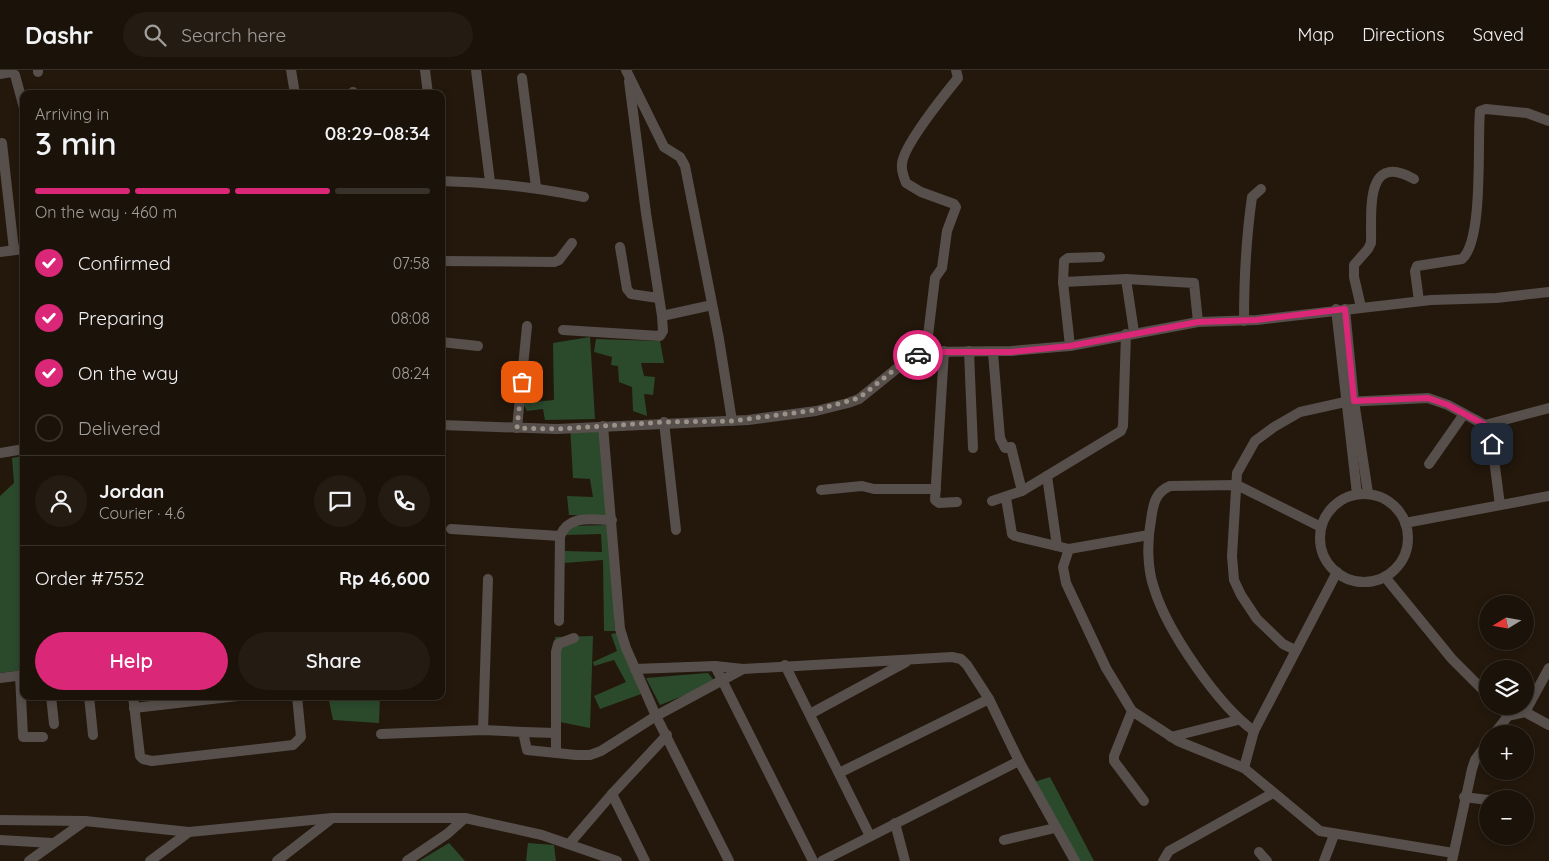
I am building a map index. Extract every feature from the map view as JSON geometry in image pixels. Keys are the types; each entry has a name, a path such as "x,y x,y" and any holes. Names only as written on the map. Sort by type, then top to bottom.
{"street":[{"path":"291,70 294,90"},
{"path":"425,70 428,90"},
{"path":"476,70 490,182"},
{"path":"926,352 935,278 942,268 947,230 956,207 954,204 921,192 906,183 902,163 904,154 922,126 958,78 956,70"},
{"path":"0,74 11,72 15,75 20,93"},
{"path":"628,74 664,146 680,156 685,166 732,421"},
{"path":"563,330 660,336 663,331 628,74"},
{"path":"522,78 536,187"},
{"path":"1418,301 1415,271 1417,266 1462,259 1469,249 1476,212 1480,111 1486,109 1527,113 1549,121"},
{"path":"0,252 19,250 2,166 2,143"},
{"path":"1361,308 1354,277 1354,265 1371,243 1372,192 1376,180 1382,174 1394,172 1402,173 1414,179"},
{"path":"445,181 490,182 536,187 584,197"},
{"path":"1244,321 1244,260 1248,222 1252,197 1261,190"},
{"path":"445,261 554,262 559,260 572,243"},
{"path":"620,247 627,289 631,294 658,298"},
{"path":"1070,346 1063,282 1065,259 1100,257"},
{"path":"1063,282 1126,279 1194,283 1198,322"},
{"path":"992,500 1006,498 1022,491 1121,431 1123,426 1130,333 1126,279"},
{"path":"445,425 517,428 732,421 816,410 848,403 872,389 910,358 926,352 969,351 993,353 1070,346 1130,333 1198,322 1244,321 1418,301 1496,298 1549,292"},
{"path":"662,316 712,305"},
{"path":"1340,309 1357,494"},
{"path":"517,428 527,326"},
{"path":"445,342 478,346"},
{"path":"944,351 936,489 937,503 957,502"},
{"path":"969,351 973,448"},
{"path":"993,353 1000,438 1005,448 1012,447 1022,491"},
{"path":"1295,650 1283,644 1257,619 1240,595 1234,580 1232,556 1237,473 1255,441 1274,427 1300,412 1350,402 1428,398 1448,405 1485,425 1492,444 1500,505"},
{"path":"1350,402 1368,493"},
{"path":"1485,425 1549,408"},
{"path":"1429,464 1464,414"},
{"path":"664,422 676,530"},
{"path":"604,426 620,629 656,716 728,861"},
{"path":"0,453 20,450"},
{"path":"1047,476 1057,546"},
{"path":"821,490 862,486 874,488 936,489"},
{"path":"1254,731 1238,720 1212,688 1159,603 1150,573 1149,535 1157,494 1162,489 1170,486 1237,486 1321,527"},
{"path":"1368,493 1391,503 1405,523 1408,532 1406,550 1398,565 1385,577 1364,582 1350,579 1337,572 1323,555 1320,541 1321,527 1325,517 1338,502 1357,494 1368,493"},
{"path":"1405,523 1549,496"},
{"path":"1006,498 1012,534 1068,549 1149,535"},
{"path":"559,621 560,536 564,526 573,521 612,520"},
{"path":"451,530 560,536"},
{"path":"1068,549 1063,567 1066,583 1106,668 1132,711 1171,737 1244,768 1315,829 1334,835 1370,838 1453,857 1464,797 1475,760 1479,754"},
{"path":"1244,768 1254,731 1337,572"},
{"path":"1385,577 1452,659 1479,686"},
{"path":"483,730 488,579"},
{"path":"556,753 558,644 574,638"},
{"path":"635,669 715,666 743,669 952,656 961,660 973,674 989,699 1019,761 1075,861"},
{"path":"810,714 909,660"},
{"path":"785,665 870,836"},
{"path":"715,666 813,861"},
{"path":"1534,696 1549,668"},
{"path":"523,732 528,750 576,755 595,753 656,716 743,669"},
{"path":"0,678 20,675"},
{"path":"839,773 989,699"},
{"path":"22,700 23,737 43,737"},
{"path":"51,700 54,724"},
{"path":"89,700 93,735"},
{"path":"133,700 140,756 143,760 152,761 292,745 301,737 297,700"},
{"path":"134,708 171,700"},
{"path":"1132,711 1114,756 1114,761 1144,801"},
{"path":"1501,725 1508,716 1512,715"},
{"path":"1531,715 1549,725"},
{"path":"1171,737 1238,720"},
{"path":"380,734 483,730 556,733"},
{"path":"569,844 666,735"},
{"path":"822,861 1019,761"},
{"path":"1164,861 1169,851 1272,793"},
{"path":"612,794 645,861"},
{"path":"1464,797 1479,799"},
{"path":"0,820 85,821 189,832 332,818 465,818 542,835 617,861"},
{"path":"277,861 332,818"},
{"path":"407,861 447,834 465,818"},
{"path":"29,861 85,821"},
{"path":"895,823 905,861"},
{"path":"1004,840 1055,828"},
{"path":"150,861 189,832"},
{"path":"1324,861 1334,835"},
{"path":"0,840 52,843"},
{"path":"1260,852 1267,861"}],"green space":[{"path":"590,337 595,419 545,420 543,409 527,411 523,403 554,400 553,343"},
{"path":"596,339 660,341 664,363 641,363 644,376 655,377 653,395 644,394 647,416 633,411 632,387 619,382 618,366 611,365 612,357 594,352"},
{"path":"600,424 606,515 569,515 567,496 593,497 590,479 573,478 570,425"},
{"path":"20,457 20,670 0,673 0,496 14,483 12,458"},
{"path":"610,525 615,631 604,631 603,560 564,563 564,551 602,552 601,534 565,535 566,526"},
{"path":"617,633 641,694 600,709 594,696 626,682 614,660 594,666 593,662 617,651 611,634"},
{"path":"593,636 590,728 560,722 555,637"},
{"path":"708,673 716,683 660,705 646,678"},
{"path":"329,700 380,700 379,723 333,720"},
{"path":"1050,777 1094,861 1077,861 1034,782"},
{"path":"449,843 465,861 419,861"},
{"path":"528,843 554,845 556,861 526,861"}],"way so far":[{"path":"522,382 517,428 557,429 664,422 748,420 816,410 848,403 872,389 904,362 918,355"}],"route":[{"path":"918,355 944,351 993,353 1070,346 1134,332 1198,322 1256,320 1345,309 1354,401 1428,398 1448,405 1485,425 1492,444"}]}
